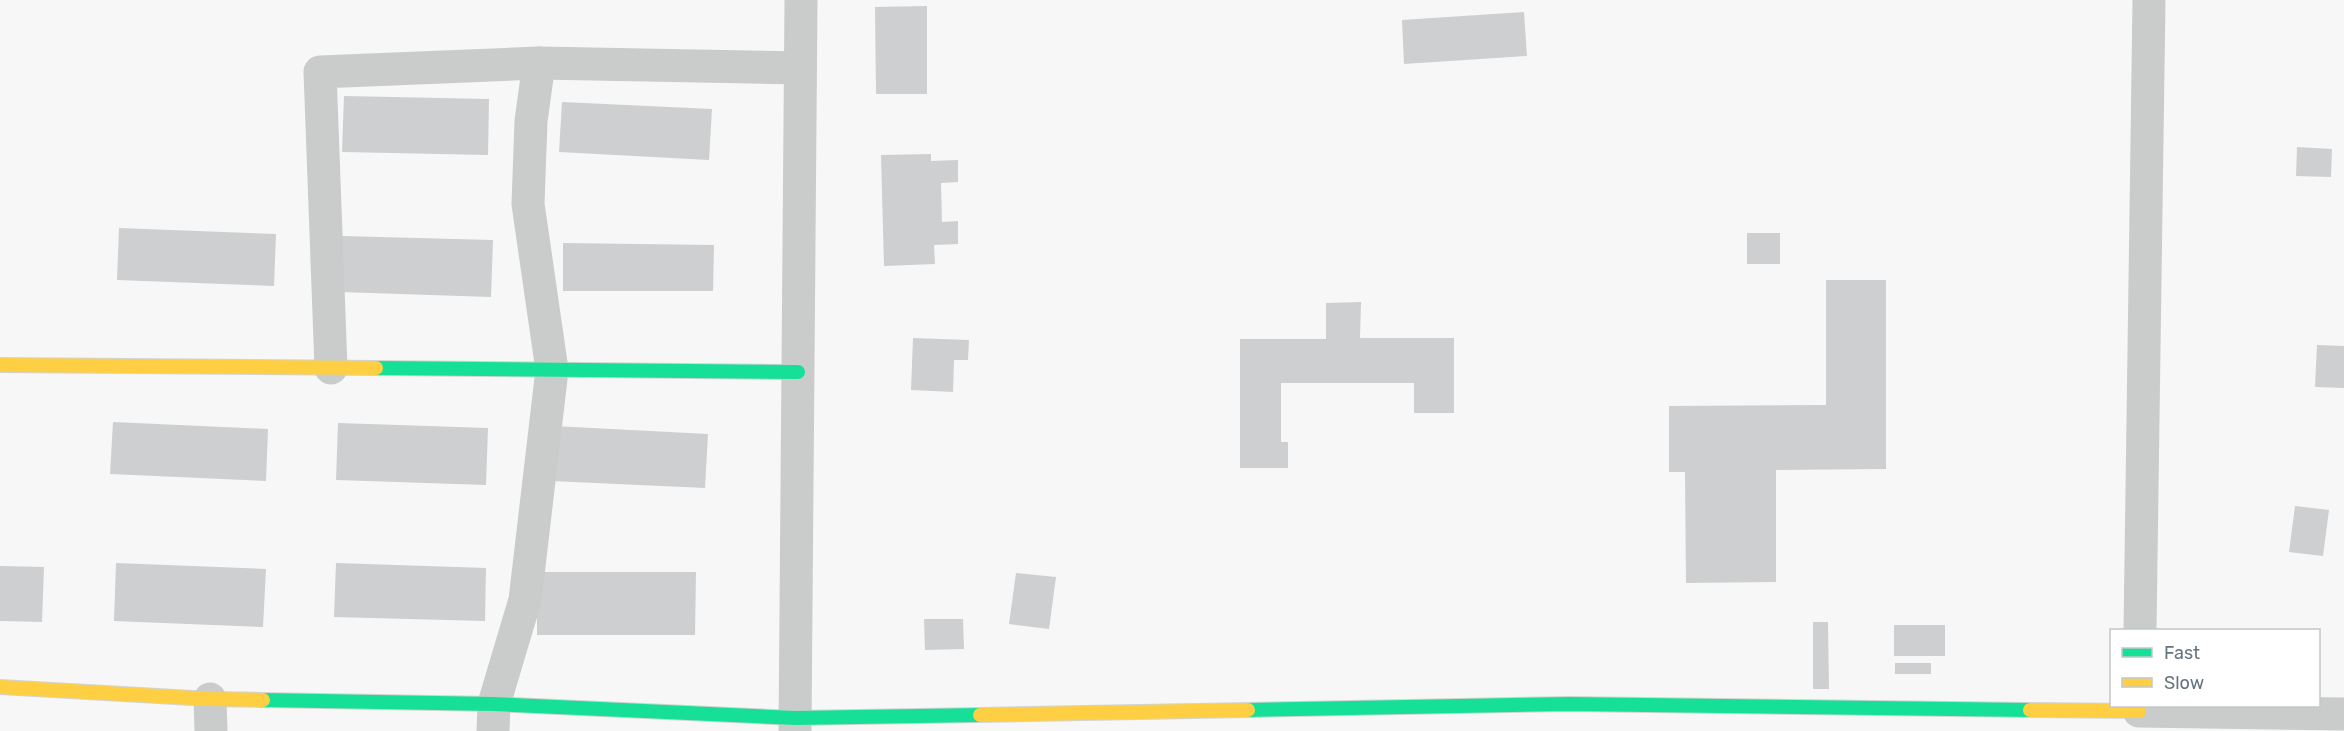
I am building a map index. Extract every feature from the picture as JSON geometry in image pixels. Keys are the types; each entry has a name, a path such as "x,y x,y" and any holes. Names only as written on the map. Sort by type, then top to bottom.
{"street":[{"path":"795,725 801,0"},
{"path":"2140,629 2150,0"},
{"path":"331,368 320,72 539,63 800,68"},
{"path":"493,717 525,600 552,370 528,204 531,121 539,63"},
{"path":"0,365 798,372"},
{"path":"0,687 210,715 493,717 795,725 1569,704 2139,708 2233,722 2344,714"}],"building":[{"path":"927,6 927,94 876,94 875,7"},
{"path":"1524,12 1527,56 1404,64 1402,20"},
{"path":"344,96 489,99 488,155 342,152"},
{"path":"562,102 712,109 709,160 559,152"},
{"path":"2297,147 2332,149 2331,177 2296,176"},
{"path":"931,154 931,161 958,160 958,182 941,183 942,222 958,221 958,244 934,245 935,264 884,266 881,155"},
{"path":"119,228 276,234 274,286 117,280"},
{"path":"1747,233 1780,233 1780,264 1747,264"},
{"path":"342,236 493,240 491,297 340,292"},
{"path":"563,243 714,245 713,291 563,291"},
{"path":"1826,280 1886,280 1886,469 1776,470 1776,582 1686,583 1685,472 1669,472 1669,406 1826,405"},
{"path":"1361,302 1360,338 1454,338 1454,413 1414,413 1414,383 1281,383 1281,442 1288,442 1288,468 1240,468 1240,339 1326,339 1326,303"},
{"path":"913,338 969,340 968,360 954,360 953,392 911,390"},
{"path":"2317,345 2344,346 2344,388 2315,387"},
{"path":"113,422 268,429 266,481 110,474"},
{"path":"338,423 488,428 486,485 336,480"},
{"path":"554,426 708,434 705,488 551,481"},
{"path":"2295,506 2329,510 2323,556 2289,552"},
{"path":"116,563 266,569 263,627 114,621"},
{"path":"336,563 486,568 485,621 334,617"},
{"path":"0,566 44,567 42,622 0,621"},
{"path":"537,572 696,572 695,635 537,635"},
{"path":"1016,573 1056,577 1049,629 1009,624"},
{"path":"924,619 963,619 964,649 925,650"},
{"path":"1813,622 1828,622 1829,689 1813,689"},
{"path":"1894,625 1945,625 1945,656 1894,656"},
{"path":"1895,663 1931,663 1931,674 1895,674"}],"traffic: fast":[{"path":"376,368 798,372"},
{"path":"263,700 494,704 795,718 980,715"},
{"path":"1248,710 1569,704 2030,710"}],"traffic: slow":[{"path":"0,365 376,368"},
{"path":"0,687 263,700"},
{"path":"2030,710 2139,711 2139,707"},
{"path":"980,715 1248,710"}]}
